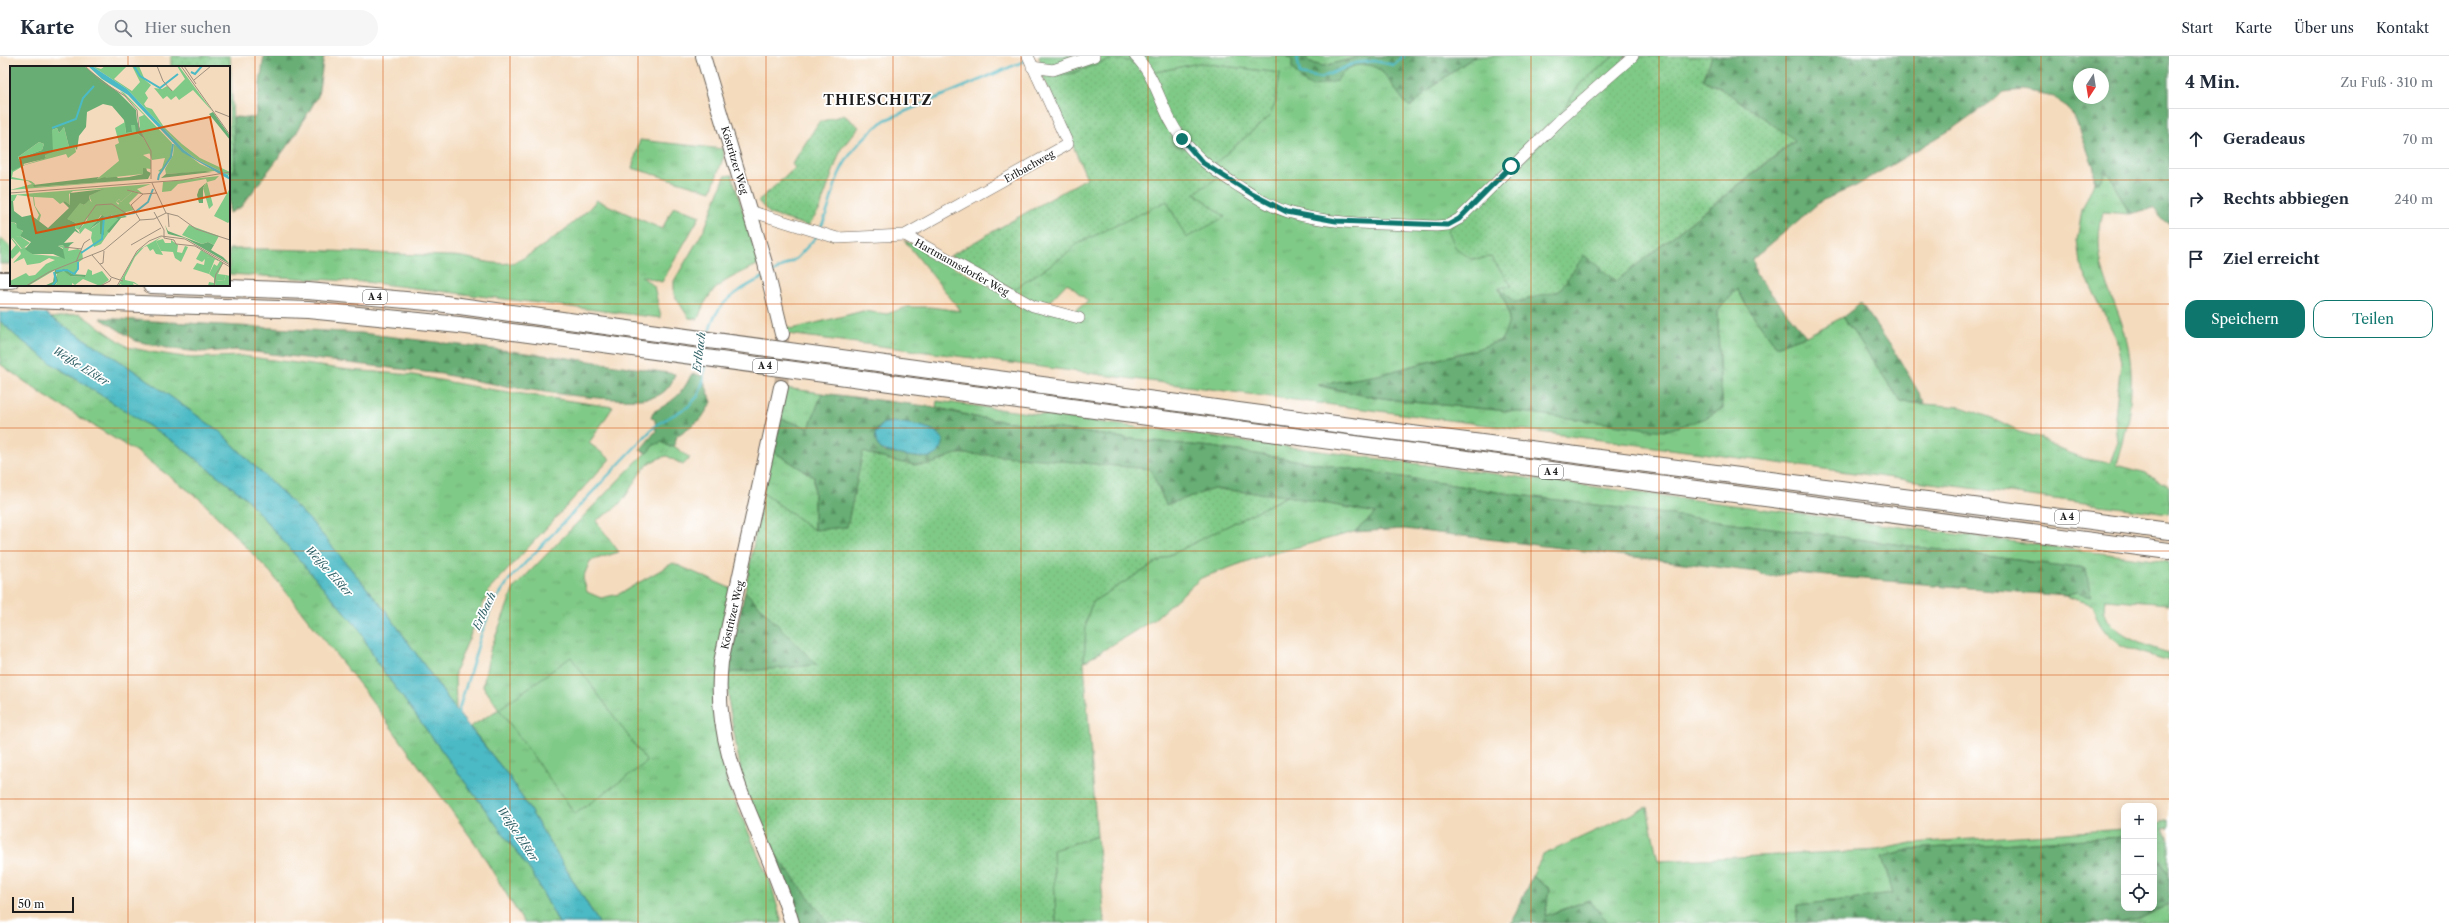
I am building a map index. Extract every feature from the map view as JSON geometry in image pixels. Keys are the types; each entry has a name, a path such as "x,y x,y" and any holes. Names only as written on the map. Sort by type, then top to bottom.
{"highway":[{"name":"A 4","path":"177,286 308,291 438,303 1381,430 2169,531"},
{"name":"A 4","path":"0,299 308,310 370,315 596,343 2169,552"}],"main road":[{"name":"Köstritzer Weg","path":"703,56 772,287 782,334"},
{"name":"Köstritzer Weg","path":"781,387 721,662 719,686 727,752 760,841 776,875 792,923"}],"street":[{"path":"1030,61 1053,70 1094,56"},
{"path":"1135,56 1149,73 1162,108 1182,139 1203,163 1252,194 1287,212 1311,218 1436,226 1448,225 1459,219 1562,118 1633,56"},
{"name":"Erlbachweg","path":"906,235 1068,144 1030,61"},
{"name":"Hartmannsdorfer Weg","path":"750,211 820,234 837,238 906,235 1033,306 1079,318"}],"green space":[{"path":"171,56 230,56 235,168 230,173 230,66 171,66"},
{"path":"264,56 324,56 318,96 294,137 241,207 230,212 230,173 235,168 233,117 255,118"},
{"path":"1039,56 1287,56 1292,60 1343,71 1356,65 1371,64 1382,71 1410,107 1437,83 1475,56 1614,56 1580,84 1471,259 1491,257 1512,286 1499,289 1509,314 1508,325 1502,340 1477,349 1378,375 1320,386 1361,395 1411,402 1530,413 1723,408 1719,366 1718,311 1737,288 1747,307 1776,346 1806,336 1843,317 1901,402 1961,407 1989,417 2019,432 2039,437 2052,446 2066,452 2086,459 2110,463 2118,441 2115,416 2121,362 2116,338 2080,264 2077,240 2082,210 2094,182 2099,181 2107,172 2112,178 2129,214 2103,212 2099,232 2099,251 2102,267 2125,332 2131,365 2131,394 2127,423 2117,465 2143,472 2169,486 2169,514 788,334 787,326 792,329 863,311 887,314 907,307 930,307 961,311 904,240 1032,309 1072,313 1088,301 1067,283 1046,305 1034,303 1013,290 1068,253 1077,244 1167,200 1225,217 1195,193 1213,165 1269,117 1280,73 1199,63 1147,74 1109,60 1070,74 1046,75 1043,78"},
{"path":"1287,56 1305,56 1310,63 1324,66 1361,56 1475,56 1437,83 1410,107 1388,78 1376,68 1368,65 1354,66 1345,70 1337,81 1312,87 1302,81 1292,68 1292,60"},
{"path":"1305,56 1361,56 1324,66 1310,63"},
{"path":"1614,56 1712,56 1703,80 1723,90 1795,140 1616,281 1584,255 1559,291 1515,302 1499,288 1512,286 1491,257 1471,259 1455,247 1448,230 1539,147 1580,84"},
{"path":"1712,56 2169,56 2169,225 2153,208 2129,214 2112,178 2107,172 2099,182 2094,182 2094,168 2074,116 2054,96 2023,90 2004,92 1952,129 1856,186 1821,201 1753,259 1756,275 1806,336 1776,346 1747,307 1737,288 1718,311 1719,366 1723,408 1704,419 1664,431 1530,413 1411,402 1361,395 1318,385 1378,375 1477,349 1501,340 1508,325 1509,314 1499,288 1515,302 1584,255 1616,281 1795,141 1719,87 1703,80"},
{"path":"1109,60 1130,61 1147,74 1199,63 1280,73 1275,104 1269,117 1213,165 1220,176 1195,193 1225,217 1186,238 1167,201 1077,244 1068,253 1013,290 950,256 1087,178 1043,78 1046,75 1070,74"},
{"path":"844,115 859,127 841,149 819,211 808,226 770,214 758,201 795,168 792,164 819,122"},
{"path":"640,140 723,149 724,156 711,191 632,168"},
{"path":"732,175 759,264 721,284 708,297 698,319 689,318 674,295 674,281 705,228 725,176"},
{"path":"596,200 662,229 674,206 700,216 662,282 641,276 654,286 661,318 365,282 230,274 230,249 312,250 458,256 488,262 504,264 512,263 530,254 557,236 591,207"},
{"path":"0,237 10,246 10,264 0,264"},
{"path":"1861,303 1895,352 1925,403 1901,402 1843,317"},
{"path":"80,314 128,347 151,352 191,358 242,356 350,370 413,375 481,388 613,407 589,443 610,459 489,590 455,672 456,710 386,611 310,520 219,431 126,365 51,318"},
{"path":"100,318 361,333 576,359 675,374 669,386 659,395 643,399 588,397 487,383 442,374 237,350 200,352 172,349 136,341"},
{"path":"0,321 17,337 51,363 177,444 246,498 359,629 378,664 532,873 559,923 524,923 477,846 364,690 271,573 200,499 135,451 45,396 0,364"},
{"path":"696,374 702,376 712,402 701,419 677,436 674,446 670,447 662,442 654,445 647,453 640,450 656,431 655,420 651,417 653,412 666,405 676,397 684,388 691,375"},
{"path":"785,388 822,393 809,429 779,418"},
{"path":"822,393 926,406 975,417 1131,439 1212,447 1504,493 2086,569 2091,597 2076,593 2065,596 1793,573 1768,577 1757,572 1405,529 1354,532 1376,513 1287,496 1214,489 1166,505 1150,469 986,455 958,454 931,464 914,465 897,462 863,452 847,527 814,530 814,477 771,450 779,418 809,428","holes":["878,428 922,458 884,452 876,441 876,432"]},
{"path":"937,401 2169,562 2169,604 2105,599 2105,611 2108,620 2116,629 2125,636 2137,642 2169,653 2169,661 2131,649 2121,644 2104,630 2097,619 2092,605 2065,596 2076,593 2086,569 1504,493 1212,447 1131,439 975,417 936,407"},
{"path":"662,442 670,447 674,446 690,458 683,465 667,456 651,463 640,473 623,500 614,509 596,521 619,552 590,561 583,578 587,592 601,598 619,594 673,563 732,589 715,706 727,783 771,884 782,923 599,923 511,779 470,727 499,709 483,686 490,651 514,588 636,462 654,445"},
{"path":"771,450 814,477 814,530 763,493"},
{"path":"863,452 897,462 914,465 931,464 954,455 962,454 1033,458 1150,469 1166,505 1214,489 1287,496 1162,559 1092,602 1086,622 1084,662 1097,836 1053,850 1056,923 829,923 764,840 743,784 729,705 727,673 817,665 745,591 763,493 814,530 847,527"},
{"path":"1287,496 1377,513 1354,532 1256,558 1201,578 1153,620 1084,662 1086,622 1092,602 1162,559"},
{"path":"745,591 817,665 727,673"},
{"path":"571,657 647,762 575,814 499,709"},
{"path":"1647,807 1658,861 1878,850 1911,843 2121,829 2121,837 1911,849 1882,857 1894,894 1798,905 1796,923 1609,923 1589,900 1545,916 1550,889 1532,876 1543,855"},
{"path":"2169,820 2169,828 2163,829 2169,841 2169,874 2157,854 2157,823"},
{"path":"1097,836 1105,923 1056,923 1053,850"},
{"path":"2121,837 2121,911 2155,911 2139,919 2119,923 1796,923 1798,905 1893,894 1882,857 1911,849"},
{"path":"764,840 829,923 796,923"},
{"path":"2157,854 2169,874 2169,904 2157,910"},
{"path":"1532,876 1550,889 1545,916 1589,900 1609,923 1511,923"},
{"path":"2169,904 2169,923 2119,923 2139,919"}],"water":[{"name":"Weiße Elster","path":"0,272 10,281 10,286 16,286 51,318 126,365 219,431 310,520 386,611 458,713 511,779 599,923 559,923 532,873 378,664 359,629 246,498 177,444 51,363 17,337 0,321"},
{"path":"891,422 914,425 933,430 939,434 943,440 942,447 939,452 932,456 926,457 904,456 884,450 880,448 876,442 875,434 882,424"}],"pier":[{"path":"0,270 10,278 10,286 18,286 49,313 0,312"}],"waterway":[{"name":"Erlbach","path":"1297,56 1300,74 1321,78 1355,63 1374,61 1394,65 1404,56"},
{"name":"Erlbach","path":"820,229 836,182 844,164 862,140 877,126 885,120 1027,60"},
{"name":"Erlbach","path":"772,273 797,258 817,236"},
{"name":"Erlbach","path":"709,335 711,324 715,315 728,299 745,287 764,277"},
{"name":"Erlbach","path":"457,716 482,632 493,604 510,579 656,425 689,406 698,396 703,382 705,364"}],"tunnel":[{"path":"781,387 783,362 782,334"}],"district":[{"name":"THIESCHITZ","path":"878,100"}],"route":[{"path":"1182,139 1203,163 1272,206 1287,212 1311,218 1336,221 1436,226 1448,225 1459,219 1511,166"}]}
